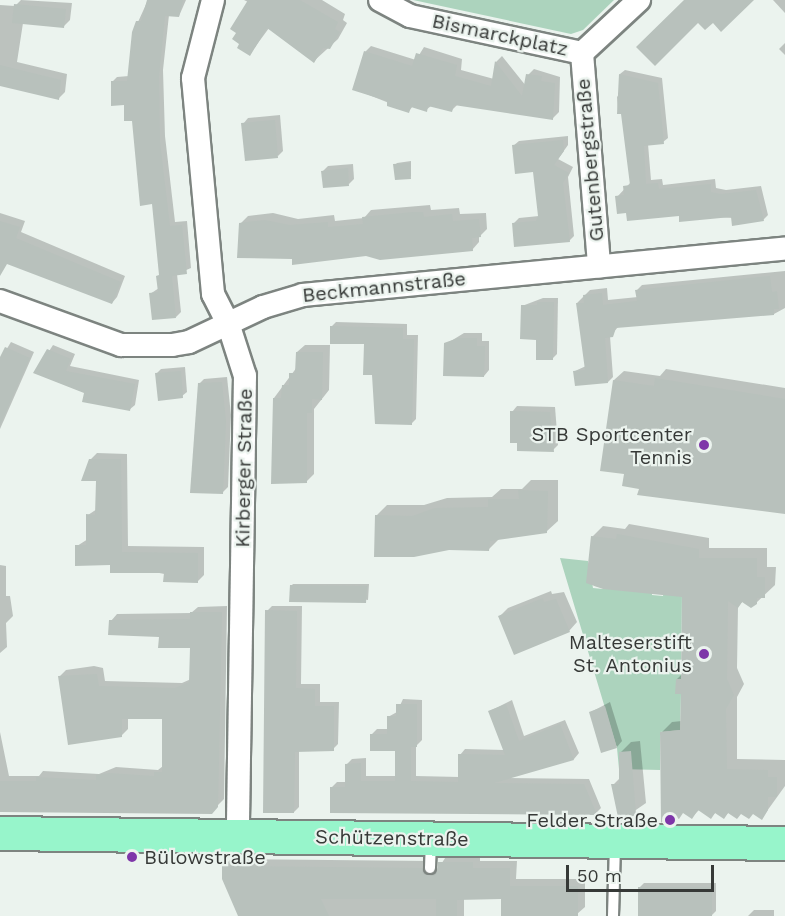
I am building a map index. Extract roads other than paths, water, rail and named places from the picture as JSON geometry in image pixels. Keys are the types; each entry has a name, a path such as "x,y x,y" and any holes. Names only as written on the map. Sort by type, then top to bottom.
{"main road":[{"name":"Schützenstraße","path":"0,833 238,837 431,853 615,840 785,843"}],"street":[{"name":"Kirberger Straße","path":"213,0 193,78 213,294 228,323 245,376 238,837"},
{"name":"Bismarckplatz","path":"381,0 410,16 582,53 639,0"},
{"name":"Gutenbergstraße","path":"582,53 598,266"},
{"name":"Beckmannstraße","path":"0,301 133,347 189,342 228,323 303,295 785,249"}],"lane":[{"path":"613,916 615,840"}],"place":[{"name":"STB Sportcenter Tennis","path":"704,445"},
{"name":"Malteserstift St. Antonius","path":"704,654"},
{"name":"Felder Straße","path":"670,820"},
{"name":"Bülowstraße","path":"132,857"}]}
